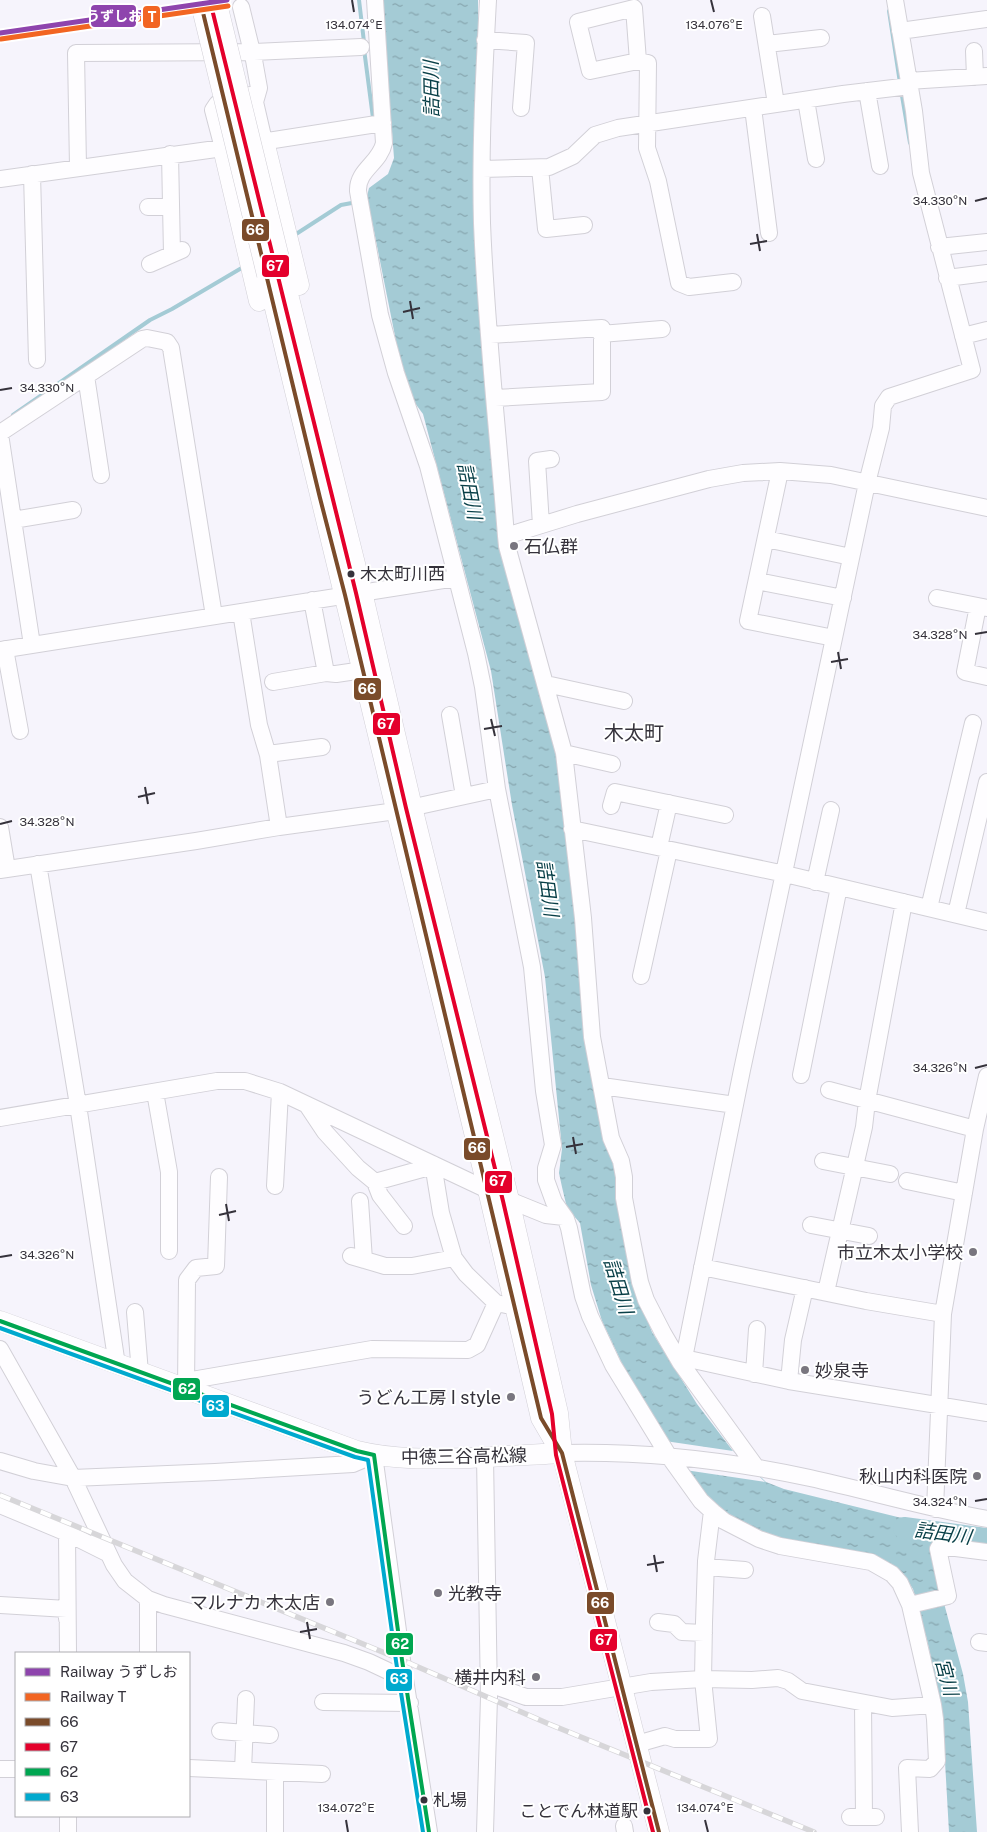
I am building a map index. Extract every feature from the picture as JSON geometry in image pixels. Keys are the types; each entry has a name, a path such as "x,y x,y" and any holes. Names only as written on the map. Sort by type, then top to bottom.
{"main road":[{"name":"中徳三谷高松線","path":"200,0 334,482 354,593 488,1190 505,1305 541,1418 562,1452"},
{"name":"中徳三谷高松線","path":"216,0 320,498 354,593 363,670 404,809 508,1200 558,1414 562,1452 659,1832"},
{"path":"264,141 328,409 336,448 334,482"},
{"path":"223,148 290,431 320,498"},
{"name":"中徳三谷高松線","path":"0,1321 140,1373 186,1385 357,1451 374,1455 420,1458 485,1457 562,1452"}],"street":[{"path":"375,0 383,123 382,152 360,176 358,191 380,315 396,373 426,458 483,687 497,789 532,967 544,1091 553,1145 546,1168 546,1180 554,1202 564,1216 569,1228 583,1296 599,1339 701,1501 724,1521 759,1539 780,1546 871,1562 892,1574 913,1604 933,1705 937,1761 930,1769 908,1768 910,1832"},
{"path":"488,0 482,221 507,546 564,753 583,918 592,1037 611,1138 621,1161 624,1177 624,1198 640,1282 646,1300 663,1333 756,1464"},
{"path":"682,1360 880,428 883,406 890,397 972,370 921,173 895,0"},
{"path":"242,7 259,88 255,102"},
{"path":"638,61 634,8 578,22 590,71 638,61 648,62 647,148 658,181 678,282 688,287 733,282"},
{"path":"762,16 776,104"},
{"path":"900,31 987,19"},
{"path":"767,44 821,38"},
{"path":"486,40 526,43 521,108"},
{"path":"78,167 76,53 252,52 361,47"},
{"path":"482,169 550,167 573,156 594,135 618,128 909,84 981,76 974,51"},
{"path":"867,91 880,166"},
{"path":"223,148 213,110 217,104 250,95 255,102 264,141"},
{"path":"806,100 816,160"},
{"path":"753,108 769,234"},
{"path":"0,179 223,148 383,123"},
{"path":"150,264 177,252 171,207 170,154"},
{"path":"540,168 546,228 584,225"},
{"path":"32,174 37,360"},
{"path":"148,207 171,207"},
{"path":"939,247 987,242"},
{"path":"947,278 987,273"},
{"path":"490,335 602,328 602,392 495,398"},
{"path":"601,334 662,329"},
{"path":"963,336 987,330"},
{"path":"32,645 0,434 142,339 161,340 167,342 171,348 214,616"},
{"path":"86,376 101,475"},
{"path":"539,461 541,525"},
{"path":"506,536 709,479 743,473 780,471 831,475 987,508"},
{"path":"780,471 748,621 834,638"},
{"path":"13,520 73,510"},
{"path":"766,539 807,546 852,557"},
{"path":"20,731 3,650 456,578"},
{"path":"757,581 843,598"},
{"path":"937,598 982,607 965,672 987,677"},
{"path":"312,600 326,673"},
{"path":"242,612 259,725 268,754 279,827"},
{"path":"273,682 326,673 336,674 363,670"},
{"path":"546,684 624,701"},
{"path":"450,715 464,796"},
{"path":"929,908 973,722"},
{"path":"268,754 322,747"},
{"path":"564,753 612,764"},
{"path":"956,914 980,840 987,782"},
{"path":"0,828 3,869 404,809 497,789"},
{"path":"611,806 615,792 725,815"},
{"path":"641,976 664,849 669,803"},
{"path":"815,882 831,810"},
{"path":"572,829 784,874 987,922"},
{"path":"38,864 78,1105 117,1365"},
{"path":"801,1075 839,887"},
{"path":"826,1292 864,1127 867,1101 904,902"},
{"path":"935,1509 943,1314 975,1129 987,1076"},
{"path":"0,1118 232,1080 246,1081 280,1092 508,1200 546,1215 564,1216"},
{"path":"602,1086 735,1105"},
{"path":"829,1090 975,1129"},
{"path":"155,1092 169,1172 169,1251"},
{"path":"274,1186 280,1092"},
{"path":"306,1104 326,1132 358,1168 375,1182 380,1195 404,1226"},
{"path":"823,1161 890,1174"},
{"path":"375,1182 433,1165"},
{"path":"220,1176 216,1266 196,1268 187,1280 186,1385 372,1349 468,1350 477,1345 505,1305 466,1274 454,1258 442,1213 433,1165"},
{"path":"907,1181 964,1193"},
{"path":"360,1201 358,1258 386,1266 412,1266 454,1258"},
{"path":"812,1225 868,1236"},
{"path":"702,1267 943,1314"},
{"path":"789,1382 794,1340 805,1288"},
{"path":"135,1312 140,1373"},
{"path":"754,1374 757,1329"},
{"path":"0,1349 73,1478 106,1553 125,1581 148,1599 173,1608 344,1653 369,1662 405,1679"},
{"path":"682,1360 789,1382 987,1413"},
{"path":"562,1452 671,1455 756,1464 935,1509 987,1519"},
{"path":"0,1461 34,1471 73,1478 352,1464 374,1455 405,1679 429,1832"},
{"path":"485,1457 489,1684 485,1832"},
{"path":"0,1505 66,1533 106,1553"},
{"path":"637,1744 664,1736 675,1739 709,1738 703,1679 706,1567 712,1511"},
{"path":"66,1533 67,1652"},
{"path":"913,1604 948,1596 938,1549 940,1546 987,1552"},
{"path":"706,1567 745,1570"},
{"path":"148,1599 148,1652"},
{"path":"0,1605 67,1613"},
{"path":"658,1622 674,1624 682,1632 704,1633"},
{"path":"489,1684 526,1698 562,1697 651,1682 778,1678 788,1681 802,1691 863,1703 892,1708 933,1705"},
{"path":"243,1770 246,1699"},
{"path":"323,1702 410,1703"},
{"path":"863,1703 863,1817"},
{"path":"220,1731 270,1735"},
{"path":"0,1769 15,1768"},
{"path":"190,1768 322,1774"},
{"path":"275,1773 275,1832"},
{"path":"68,1817 68,1832"}],"water":[{"name":"宮川","path":"382,0 478,0 479,226 503,545 560,754 617,1173 637,1293 652,1332 697,1404 733,1451 766,1482 784,1489 934,1526 932,1547 934,1566 963,1674 968,1702 977,1832 949,1832 942,1709 927,1640 913,1589 905,1577 798,1545 748,1527 711,1504 687,1473 626,1372 602,1321 591,1285 580,1223 567,1208 559,1173 562,1149 545,977 512,805 491,671 423,414 406,391 367,196 369,188 388,174 394,158"}],"pier":[{"path":"665,1441 733,1451 765,1482 685,1470"}],"waterway":[{"path":"359,0 364,42"},
{"path":"889,11 900,83"},
{"path":"364,49 373,118"},
{"path":"901,90 910,143"},
{"path":"293,236 341,205 357,202"},
{"path":"13,415 150,320 245,266"},
{"name":"詰田川","path":"904,1528 987,1539"}],"railway":[{"path":"0,1495 402,1660 549,1724 814,1832"}],"rail line":[{"name":"うずしお","path":"0,33 227,0"},
{"name":"T","path":"1,39 228,6"}],"transit line":[{"name":"66","path":"200,0 345,595 541,1418 562,1453 659,1832"},
{"name":"67","path":"210,1 503,1201 552,1414 556,1455 653,1832"},
{"name":"62","path":"0,1321 357,1451 374,1455"},
{"name":"63","path":"0,1328 355,1457 368,1460 396,1661 423,1832"},
{"name":"62","path":"374,1455 402,1660 429,1832"}],"place":[{"name":"石仏群","path":"514,546"},
{"name":"木太町川西","path":"351,574"},
{"name":"市立木太小学校","path":"973,1252"},
{"name":"妙泉寺","path":"805,1370"},
{"name":"うどん工房 I style","path":"511,1397"},
{"name":"秋山内科医院","path":"977,1476"},
{"name":"光教寺","path":"438,1593"},
{"name":"マルナカ 木太店","path":"330,1602"},
{"name":"横井内科","path":"536,1677"},
{"name":"札場","path":"424,1800"},
{"name":"ことでん林道駅","path":"647,1811"}],"district":[{"name":"木太町","path":"634,733"}]}
